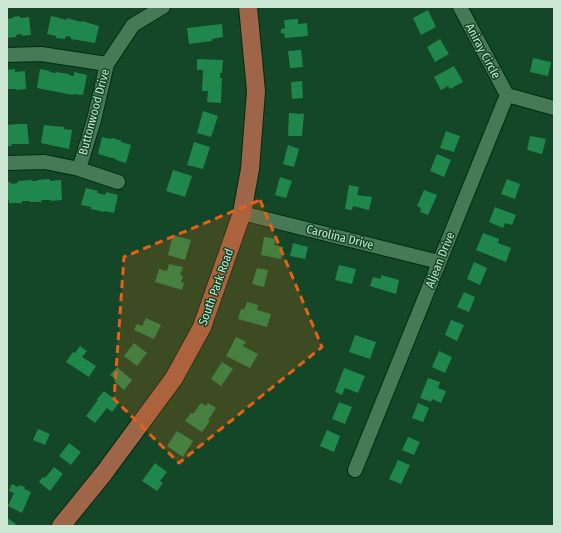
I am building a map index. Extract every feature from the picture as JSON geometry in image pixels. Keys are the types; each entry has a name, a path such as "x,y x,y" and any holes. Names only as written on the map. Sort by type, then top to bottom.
{"main road":[{"name":"South Park Road","path":"61,526 104,473 174,378 202,327 242,213 250,169 256,91 248,7"}],"street":[{"name":"Buttonwood Drive","path":"79,169 94,120 107,64 133,25 163,7"},
{"name":"Aniray Circle","path":"460,7 507,95"},
{"path":"7,55 41,54 107,64"},
{"path":"507,95 554,108"},
{"name":"Aljean Drive","path":"355,470 507,95"},
{"path":"7,163 44,162 79,169 118,182"},
{"name":"Carolina Drive","path":"242,213 439,262"}],"highlighted area":[{"path":"260,200 322,347 179,463 114,399 124,257"}],"building":[{"path":"428,10 436,27 421,35 413,18"},
{"path":"20,16 20,18 29,17 31,35 22,36 22,34 16,35 16,37 7,38 7,19"},
{"path":"51,16 67,20 67,18 82,21 99,26 95,43 71,39 71,37 66,36 65,39 56,38 56,36 47,34"},
{"path":"298,19 298,24 307,23 308,36 285,38 284,33 281,34 281,29 285,28 284,20"},
{"path":"222,24 223,37 212,39 212,41 189,44 187,28"},
{"path":"440,39 449,54 435,62 427,47"},
{"path":"301,50 303,67 290,68 288,51"},
{"path":"533,58 551,62 548,76 530,72"},
{"path":"197,59 223,60 222,73 220,73 220,78 222,78 221,103 207,102 208,91 202,91 203,70 197,70"},
{"path":"454,66 463,82 450,89 448,86 441,90 434,77"},
{"path":"15,69 15,72 25,71 26,89 7,89 7,70"},
{"path":"40,69 74,76 74,72 87,75 83,95 73,95 37,88"},
{"path":"302,81 303,98 292,99 291,82"},
{"path":"203,111 218,116 211,137 197,133"},
{"path":"289,113 304,114 302,136 288,136"},
{"path":"27,124 29,144 11,144 12,146 7,146 7,125"},
{"path":"44,125 64,127 64,129 72,130 69,149 41,143"},
{"path":"446,131 460,136 454,152 440,148"},
{"path":"530,136 546,139 542,154 527,150"},
{"path":"102,137 112,138 131,145 126,163 98,154"},
{"path":"194,142 210,147 203,169 187,165"},
{"path":"288,145 299,149 294,167 283,164"},
{"path":"437,154 451,160 444,177 430,171"},
{"path":"173,170 192,176 185,197 166,191"},
{"path":"280,177 292,181 286,198 275,195"},
{"path":"50,179 50,181 61,180 62,200 41,200 42,202 22,201 22,203 9,203 9,200 7,201 7,182 10,182 11,184 18,183 18,181"},
{"path":"507,179 520,184 515,199 501,194"},
{"path":"349,185 359,187 357,195 372,197 369,210 353,206 352,210 345,209"},
{"path":"86,188 98,191 97,193 105,195 106,192 118,195 114,213 91,209 91,207 81,205"},
{"path":"424,190 437,195 428,215 420,212 421,208 417,206"},
{"path":"495,207 516,215 512,225 505,223 503,228 489,222"},
{"path":"483,233 499,239 498,243 511,248 506,262 476,250"},
{"path":"173,235 191,240 185,260 168,255"},
{"path":"264,237 276,239 274,245 283,247 281,259 261,255"},
{"path":"293,243 308,247 305,259 290,256"},
{"path":"474,262 487,268 480,285 467,279"},
{"path":"169,264 183,267 180,275 183,276 181,282 184,283 182,290 155,282 159,269 167,271"},
{"path":"339,265 356,269 352,284 335,280"},
{"path":"257,268 268,270 264,287 252,284"},
{"path":"381,275 399,280 396,294 370,286 373,277 381,279"},
{"path":"464,292 475,297 469,312 457,307"},
{"path":"247,302 258,305 257,310 271,314 267,327 238,319 241,309 244,310"},
{"path":"146,318 161,325 154,339 134,330 137,324 142,326"},
{"path":"451,320 464,325 457,341 445,335"},
{"path":"355,335 376,342 370,359 349,352"},
{"path":"236,337 246,342 243,346 258,354 250,368 226,356"},
{"path":"134,343 147,353 137,366 124,356"},
{"path":"80,346 87,351 82,357 96,366 89,377 66,362 73,352 75,353"},
{"path":"439,351 452,357 445,373 432,367"},
{"path":"222,362 233,369 221,386 211,379"},
{"path":"117,367 132,380 124,390 110,375"},
{"path":"344,368 365,376 358,393 345,388 342,395 335,392"},
{"path":"428,378 440,382 438,388 446,391 441,403 432,399 431,402 420,398"},
{"path":"104,391 119,403 112,412 107,408 95,423 86,416"},
{"path":"339,402 352,407 345,424 332,419"},
{"path":"201,403 206,406 208,403 216,408 208,420 210,421 202,432 185,421 191,413 193,414"},
{"path":"418,403 429,408 423,422 412,418"},
{"path":"38,429 50,434 45,445 33,440"},
{"path":"327,430 340,436 334,452 320,446"},
{"path":"177,431 193,441 183,457 167,446"},
{"path":"408,437 420,442 414,455 402,450"},
{"path":"69,443 81,452 71,465 59,456"},
{"path":"398,460 410,465 401,484 389,479"},
{"path":"155,463 167,472 160,481 163,483 157,491 142,481"},
{"path":"54,467 63,474 50,491 39,482 43,477 45,478"},
{"path":"12,484 18,487 19,485 25,487 24,489 31,492 22,513 8,506 14,493 9,491"},
{"path":"7,518 16,524 14,526 7,526"}]}
